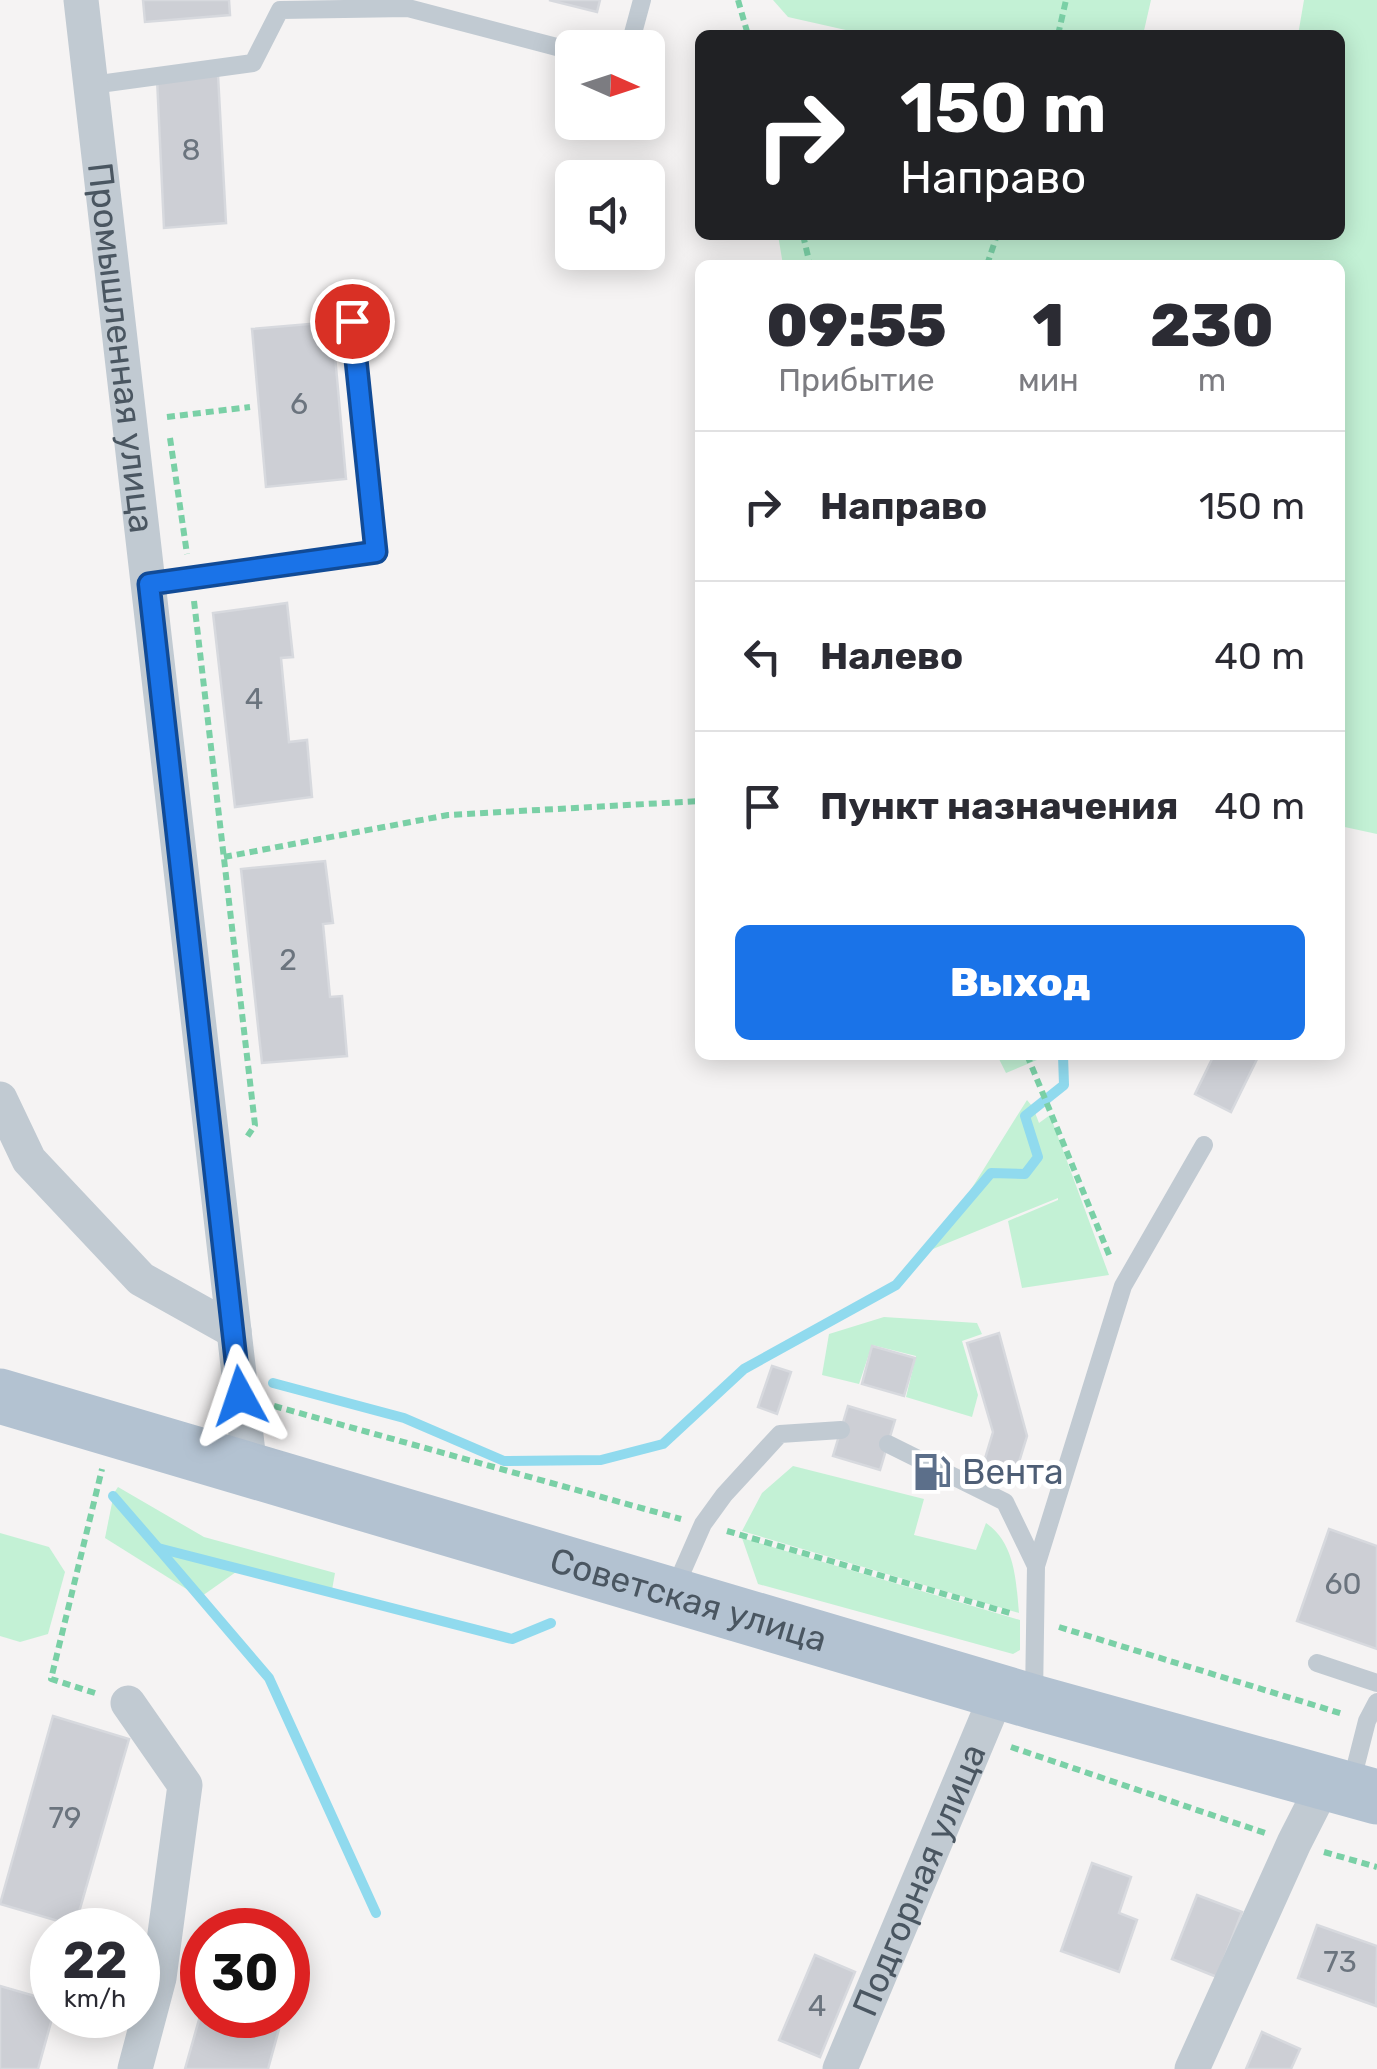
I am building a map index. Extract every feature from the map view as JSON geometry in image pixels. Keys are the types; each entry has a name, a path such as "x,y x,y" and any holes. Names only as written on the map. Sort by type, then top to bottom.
{"main road":[{"name":"Советская улица","path":"0,1396 100,1456 250,1470 672,1595 1003,1710 1350,1789"}],"street":[{"name":"Промышленная улица","path":"81,0 250,1470"},
{"path":"0,1099 29,1160 140,1280 234,1330"},
{"path":"128,1702 186,1785 159,1978 135,2069"},
{"name":"Подгорная улица","path":"840,2069 1003,1710"},
{"path":"1192,2069 1294,1843 1350,1789"}],"lane":[{"path":"634,30 642,0"},
{"path":"92,85 253,63 280,10 408,8 555,47"},
{"path":"149,584 376,552 352,321"},
{"path":"1003,1710 1036,1620 1036,1566 1123,1286 1204,1145"},
{"path":"672,1595 703,1524 780,1434 841,1430"},
{"path":"888,1444 1004,1502 1036,1566"},
{"path":"1316,1663 1377,1683"},
{"path":"1350,1789 1366,1721 1377,1702"}],"path":[{"path":"738,0 747,30"},
{"path":"1059,30 1066,0"},
{"path":"167,417 250,407"},
{"path":"224,857 448,815 695,801"},
{"path":"1029,1060 1123,1286"},
{"path":"240,1396 1036,1620 1366,1721"},
{"path":"100,1456 51,1680 128,1702"},
{"path":"1003,1710 1294,1843 1377,1867"}],"green space":[{"path":"773,0 1151,0 1144,30 846,30 788,17"},
{"path":"1304,0 1377,0 1377,834 1345,827 1345,260 782,260 779,240 1345,240 1345,30 1299,30"},
{"path":"1000,1060 1037,1060 1006,1073"},
{"path":"1027,1100 1032,1106 1024,1116 1036,1156 1024,1172 991,1171 970,1191"},
{"path":"1034,1110 1039,1123 1050,1115 1109,1275 1022,1288 1008,1221 1058,1198 928,1251 992,1175 1026,1176 1040,1158 1027,1116"},
{"path":"884,1317 977,1323 982,1334 962,1341 978,1395 972,1417 906,1397 916,1356 872,1345 859,1384 822,1375 829,1334"},
{"path":"793,1466 924,1499 914,1535 976,1550 986,1523 996,1531 1008,1552 1019,1613 742,1531 762,1493"},
{"path":"118,1487 204,1537 335,1573 332,1590 161,1545 114,1493"},
{"path":"113,1498 196,1595 105,1538"},
{"path":"0,1533 49,1547 65,1572 48,1634 20,1642 0,1636"},
{"path":"742,1538 1020,1620 1020,1650 1013,1654 758,1584"},
{"path":"163,1550 236,1572 202,1596"}],"building":[{"path":"143,0 229,0 230,15 145,22"},
{"path":"549,0 600,0 597,12"},
{"path":"218,75 226,223 164,228 157,78"},
{"path":"332,322 346,479 266,487 252,329"},
{"path":"287,603 293,657 281,658 289,742 307,740 312,797 235,807 213,613"},
{"path":"325,861 333,923 323,924 330,997 342,996 347,1056 262,1063 241,869"},
{"path":"1212,1060 1257,1060 1231,1112 1195,1094"},
{"path":"999,1333 1027,1436 1016,1472 984,1462 993,1432 967,1343"},
{"path":"872,1346 915,1358 904,1396 862,1384"},
{"path":"772,1366 791,1372 777,1414 758,1407"},
{"path":"848,1406 895,1420 880,1470 833,1456"},
{"path":"1329,1529 1377,1546 1377,1649 1297,1621"},
{"path":"53,1716 129,1739 80,1908 30,1908 30,1913 0,1904"},
{"path":"1092,1863 1131,1877 1119,1913 1137,1920 1119,1972 1061,1951"},
{"path":"1197,1895 1242,1912 1217,1977 1172,1959"},
{"path":"1317,1925 1377,1946 1376,2006 1298,1978"},
{"path":"815,1955 855,1972 820,2057 779,2040"},
{"path":"0,1986 30,1995 30,2038 47,2038 38,2069 0,2069"},
{"path":"1262,2032 1300,2049 1291,2069 1246,2069"},
{"path":"194,2038 277,2038 268,2069 185,2069"}],"waterway":[{"path":"273,1383 404,1418 504,1461 601,1460 663,1444 744,1369 896,1285 991,1173 1025,1174 1038,1157 1025,1116 1064,1085 1063,1060"},
{"path":"113,1496 158,1548 512,1639 551,1623"},
{"path":"158,1548 269,1678 376,1913"}],"place":[{"name":"Вента","path":"932,1472"}],"route":[{"path":"240,1396 149,584 376,552 352,321"}]}
